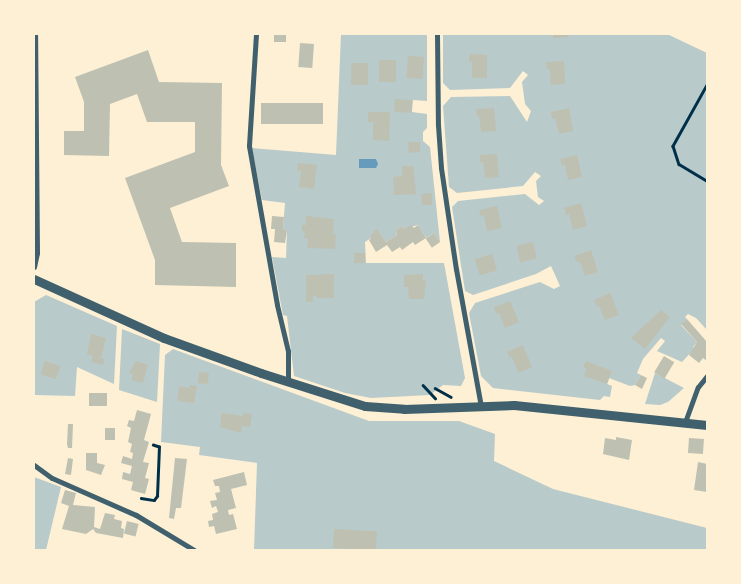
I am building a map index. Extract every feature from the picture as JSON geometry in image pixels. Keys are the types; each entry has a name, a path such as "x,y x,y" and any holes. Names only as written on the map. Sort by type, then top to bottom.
{"street":[{"path":"34,267 37,253 35,34"},
{"path":"256,34 249,146 277,305 288,351 288,382"},
{"path":"437,34 438,126 441,168 456,269 481,407"},
{"path":"34,279 164,338 288,382 365,406 399,409 514,405 707,425"},
{"path":"685,422 698,387 707,376"},
{"path":"34,465 52,478 136,515 194,550"}],"path":[{"path":"707,85 673,146 679,164 707,181"},
{"path":"423,385 430,391 440,407"},
{"path":"140,498 154,500 157,496 159,447 153,445"}],"shaded area":[{"path":"341,34 427,34 427,101 413,100 412,112 427,114 427,128 423,132 423,141 430,147 440,242 434,233 426,238 418,225 404,229 402,226 396,230 397,235 386,242 377,230 365,242 366,263 444,263 465,378 461,386 443,385 430,395 371,398 345,393 294,376 287,316 283,315 272,257 286,258 287,230 283,229 285,203 262,200 252,148 336,155"},
{"path":"443,34 667,34 707,53 707,330 696,318 688,314 685,317 687,319 681,325 697,342 693,347 695,348 682,362 657,351 665,341 661,338 643,359 637,373 641,375 635,385 630,386 609,378 607,384 612,386 610,397 604,396 600,400 493,388 481,376 469,313 475,303 540,282 554,289 560,286 551,266 536,274 473,295 465,291 452,207 458,201 525,194 539,205 544,201 538,197 536,181 541,176 535,172 523,186 457,193 449,187 443,106 451,97 510,96 527,122 531,111 525,104 522,82 528,75 523,71 510,88 450,90 443,83"},
{"path":"46,295 117,326 114,384 77,367 75,396 34,395 34,302"},
{"path":"122,329 160,344 157,402 119,390"},
{"path":"173,349 369,421 459,421 495,434 494,461 553,489 707,528 707,550 254,550 257,463 199,455 200,447 161,442 165,355"},
{"path":"655,373 684,388 668,402 660,405 645,404"},
{"path":"34,477 61,487 46,550 34,550"}],"water":[{"path":"359,159 376,159 378,164 376,168 359,168"}],"building":[{"path":"274,34 286,34 286,42 274,42"},
{"path":"553,34 568,34 568,37 553,38"},
{"path":"300,43 314,44 312,68 298,67"},
{"path":"148,50 159,82 222,83 221,165 229,186 170,208 182,242 236,243 236,287 155,285 155,260 125,178 195,152 195,122 147,122 137,94 110,104 109,156 64,155 64,131 84,131 84,102 75,77"},
{"path":"469,54 487,55 487,78 472,78 472,62 469,62"},
{"path":"408,56 424,57 422,79 406,78"},
{"path":"379,60 396,60 396,82 379,82"},
{"path":"564,61 565,84 551,85 550,69 547,69 546,62"},
{"path":"351,63 368,63 368,85 351,85"},
{"path":"395,99 412,100 411,113 394,112"},
{"path":"261,103 323,103 323,124 261,124"},
{"path":"494,108 496,131 481,132 476,109"},
{"path":"569,108 573,131 559,134 555,118 552,119 551,112"},
{"path":"368,112 390,112 389,141 373,140 373,122 368,122"},
{"path":"408,142 420,142 420,152 409,153"},
{"path":"497,154 499,177 485,178 480,155"},
{"path":"577,155 582,177 568,180 565,165 562,165 560,159"},
{"path":"298,163 317,165 314,189 299,187 301,171 297,171"},
{"path":"402,166 413,166 416,194 394,195 393,177 402,176"},
{"path":"432,193 432,205 422,205 421,194"},
{"path":"581,203 587,226 573,230 569,214 566,215 564,208"},
{"path":"497,206 502,228 487,231 484,216 481,216 479,210"},
{"path":"272,216 284,217 283,229 287,230 285,243 274,242 275,229 271,229"},
{"path":"306,216 334,219 335,249 307,248 308,239 304,238 305,232 302,231 302,225 306,225"},
{"path":"411,225 414,228 418,225 426,238 415,245 413,242 402,250 400,247 392,252 387,245 376,252 369,240 371,234 377,229 386,242 397,235 396,230 402,226 404,229"},
{"path":"434,233 440,242 432,248 426,239"},
{"path":"533,242 537,259 520,262 516,246"},
{"path":"591,250 598,272 585,276 580,262 577,262 574,256"},
{"path":"354,253 365,253 365,263 354,263"},
{"path":"492,254 497,270 480,276 475,259"},
{"path":"334,274 334,298 317,298 317,296 313,296 313,302 306,302 306,275"},
{"path":"423,274 423,280 426,280 424,299 409,299 408,287 404,287 404,275"},
{"path":"610,293 619,315 605,320 594,300"},
{"path":"510,301 519,322 505,328 499,313 496,314 494,307"},
{"path":"661,310 670,317 645,349 631,338"},
{"path":"687,319 707,342 707,361 703,358 699,363 689,355 697,342 681,324"},
{"path":"91,334 106,338 101,358 104,359 103,365 91,362 93,356 87,354"},
{"path":"523,345 532,367 518,373 512,357 510,358 507,352"},
{"path":"664,356 674,362 665,378 654,372"},
{"path":"45,361 60,366 56,379 41,374"},
{"path":"136,361 148,365 143,383 131,380 133,374 129,373"},
{"path":"586,361 612,371 607,384 584,376 587,369 583,367"},
{"path":"199,372 209,373 208,384 198,383"},
{"path":"641,375 647,378 642,389 635,385"},
{"path":"190,385 197,386 194,403 177,401 179,386 190,388"},
{"path":"89,393 107,393 107,406 89,406"},
{"path":"137,410 151,414 144,440 149,442 143,462 149,463 145,478 149,479 145,494 131,490 133,482 122,479 123,472 130,474 132,466 121,463 123,456 132,459 133,453 130,452 132,444 128,442 131,428 127,426 129,420 134,421"},
{"path":"222,413 243,416 243,413 252,414 250,427 242,426 241,433 220,427"},
{"path":"68,424 73,424 72,448 68,448 67,444"},
{"path":"105,428 115,428 115,440 105,440"},
{"path":"616,437 632,440 629,460 603,454 605,438 616,440"},
{"path":"689,438 704,439 703,454 688,453"},
{"path":"86,453 97,453 97,463 105,465 101,475 86,470"},
{"path":"68,458 73,459 71,475 65,474"},
{"path":"175,458 187,459 181,508 176,508 174,519 169,518"},
{"path":"698,462 707,464 707,492 694,490"},
{"path":"244,472 247,485 231,489 236,508 228,510 229,515 233,514 237,529 216,534 214,526 209,527 208,521 213,520 212,514 218,512 216,506 212,508 210,501 217,500 215,493 220,492 219,486 215,486 213,480"},
{"path":"65,490 76,493 73,505 95,507 94,527 100,529 105,513 115,515 114,519 122,521 121,528 124,529 123,538 96,533 93,529 86,534 62,529 69,506 61,503"},
{"path":"127,521 139,524 135,537 124,534"},
{"path":"334,529 377,531 376,550 333,548"}]}
